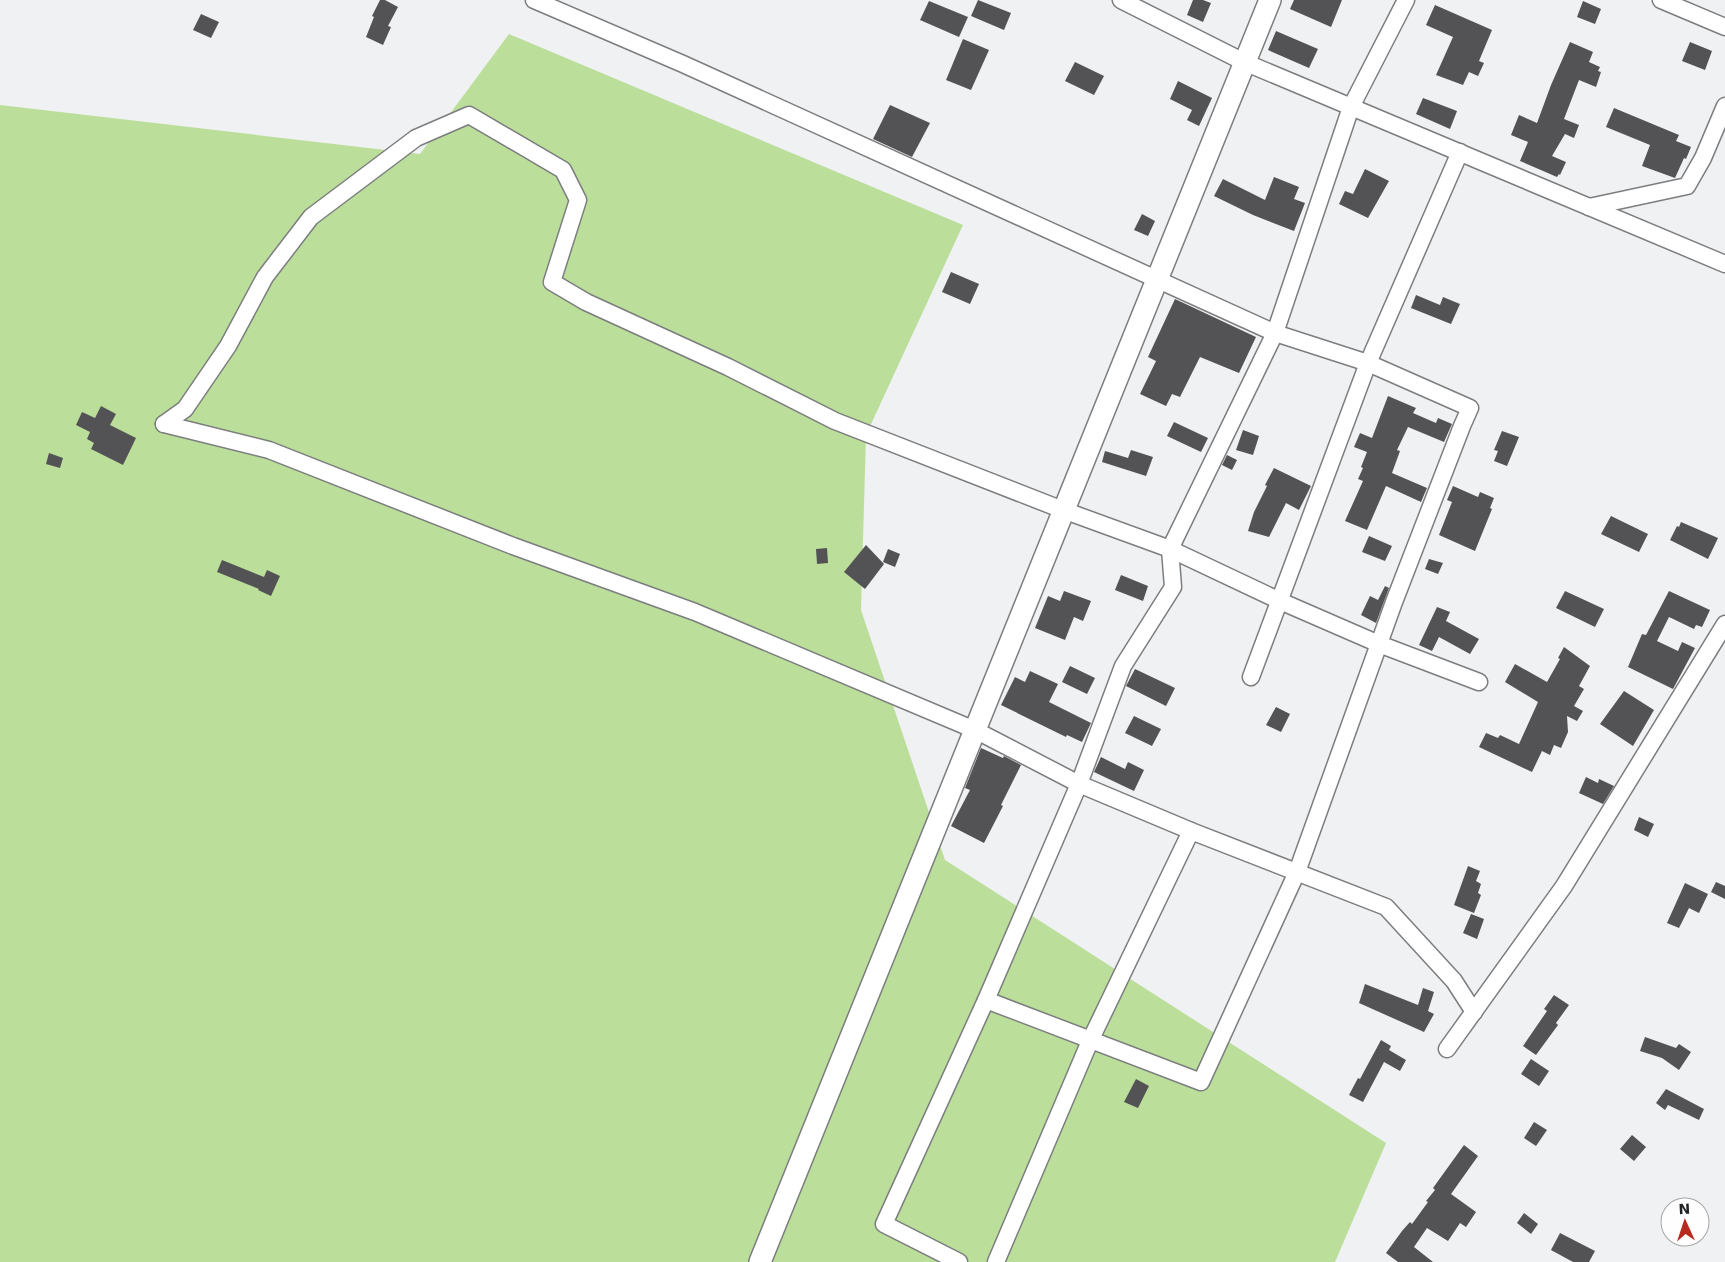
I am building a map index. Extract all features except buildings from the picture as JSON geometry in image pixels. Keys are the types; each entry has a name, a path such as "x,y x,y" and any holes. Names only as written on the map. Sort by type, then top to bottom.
{"street":[{"path":"534,0 692,68 1275,333 1368,363 1470,408 1379,644 1297,872 1201,1082 986,1000"},
{"path":"1121,0 1150,6 1244,62 1725,264"},
{"path":"760,1262 1270,0"},
{"path":"959,1262 884,1224 986,1000 1079,784 1123,666 1173,587 1170,549 1275,333 1351,108 1406,0"},
{"path":"1661,0 1725,27"},
{"path":"1589,207 1688,186 1703,158 1725,106"},
{"path":"1474,1012 1454,981 1386,907 1191,831 1079,784 975,730 695,612 513,546 269,450 164,424 185,409 228,346 265,277 311,217 416,138 470,115 563,170 578,200 552,282 586,302 728,367 835,421 1063,510 1170,549 1280,601 1379,644 1479,682"},
{"path":"1251,677 1368,363 1460,152"},
{"path":"1447,1049 1564,886 1725,624"},
{"path":"996,1262 1090,1041 1191,831"}],"green space":[{"path":"509,34 963,225 866,435 861,610 945,860 1386,1143 1335,1262 0,1262 0,105 420,154"}]}
